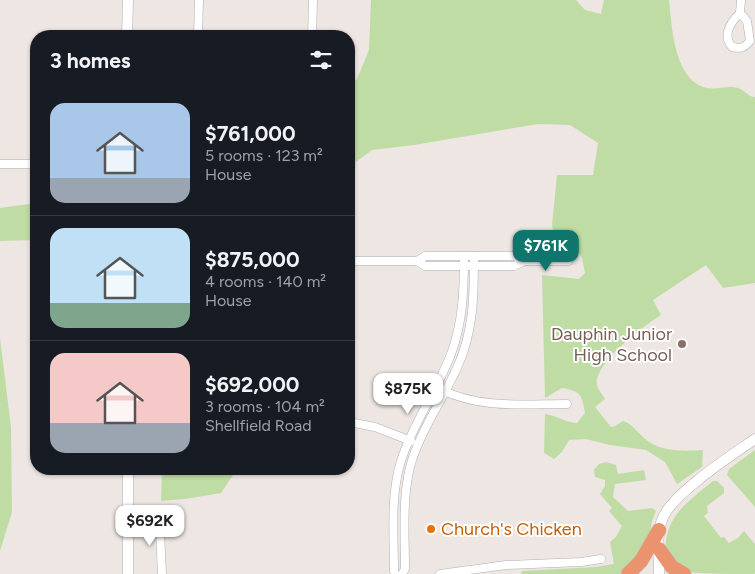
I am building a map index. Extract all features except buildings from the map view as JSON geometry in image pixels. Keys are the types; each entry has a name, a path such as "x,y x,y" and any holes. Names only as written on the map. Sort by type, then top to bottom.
{"highway":[{"path":"628,574 641,561 659,530"},
{"path":"659,548 672,567 684,574"}],"street":[{"path":"127,30 128,0"},
{"path":"198,30 199,0"},
{"path":"312,30 313,0"},
{"path":"740,0 740,13"},
{"path":"0,164 30,164"},
{"path":"355,261 416,261 425,256 514,256 525,261 568,261"},
{"path":"395,574 396,490 400,463 408,440 447,364 459,328 463,303 464,256"},
{"path":"402,574 404,569 406,491 411,466 418,444 457,368 470,331 474,303 474,256"},
{"path":"416,261 425,266 514,266 525,261"},
{"path":"435,387 468,401 488,404 567,404"},
{"path":"355,423 375,426 418,444"},
{"path":"659,574 659,530 667,510 680,495 755,439"},
{"path":"128,475 128,574"},
{"path":"129,520 155,522 160,532 162,574"},
{"path":"440,574 506,565 581,562 601,559"}],"green space":[{"path":"371,0 576,0 585,10 601,14 604,0 669,0 677,52 681,64 688,75 696,83 707,88 734,87 755,97 755,283 723,288 706,265 653,300 661,315 644,327 611,356 598,376 597,385 605,399 595,407 611,427 623,421 656,446 676,450 703,450 702,467 677,484 665,462 646,450 610,445 586,439 569,440 562,452 554,459 544,453 545,414 577,423 585,413 583,402 577,392 562,388 545,398 542,275 579,279 585,273 582,258 575,247 557,249 552,225 557,175 593,175 598,143 570,125 538,124 414,145 372,150 355,163 355,80 369,50"},
{"path":"30,204 30,240 0,241 0,208"},
{"path":"0,338 11,427 12,512 0,551"},
{"path":"755,450 755,507 727,475 729,469"},
{"path":"606,462 616,465 618,474 644,470 646,480 615,484 613,497 628,511 652,508 656,511 650,535 625,574 521,574 522,571 596,567 614,564 610,542 615,538 622,526 609,511 612,508 600,494 605,486 605,480 595,477 594,470 599,464"},
{"path":"162,475 233,475 221,493 161,501"},
{"path":"713,481 717,481 724,488 724,493 707,506 708,513 704,516 721,538 724,537 729,543 738,538 744,531 755,544 754,574 688,572 671,558 667,551 666,540 672,521 690,500"}],"place":[{"name":"Dauphin Junior High School","path":"682,344"},
{"name":"Church's Chicken","path":"431,529"}]}
